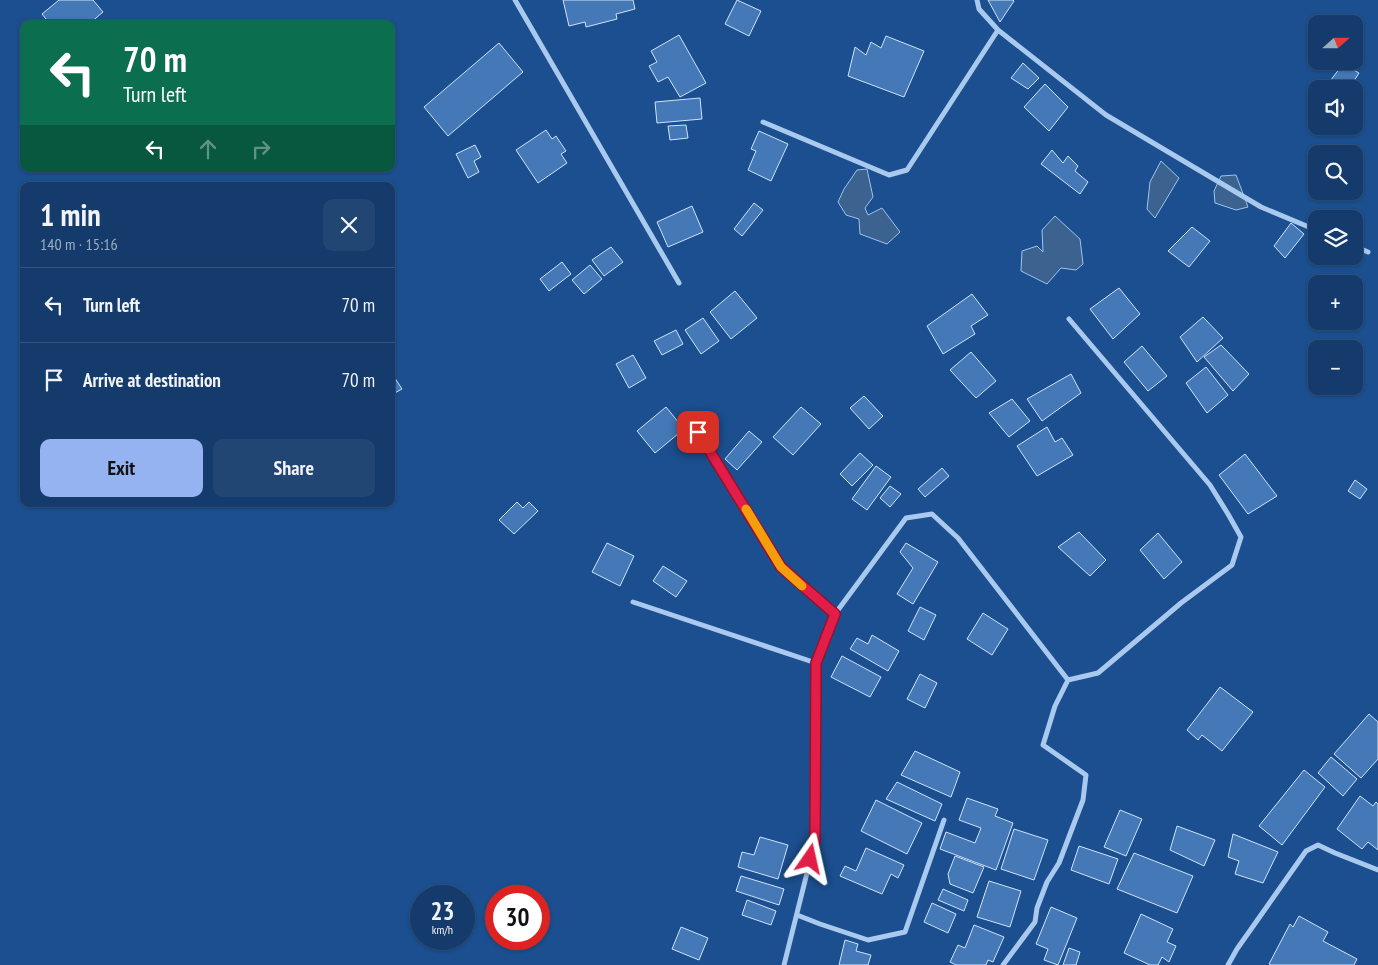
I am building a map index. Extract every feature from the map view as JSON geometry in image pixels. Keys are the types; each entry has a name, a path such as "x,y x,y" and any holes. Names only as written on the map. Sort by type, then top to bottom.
{"street":[{"path":"515,0 679,283"},
{"path":"977,0 979,9 998,30 1106,115 1261,207 1308,227"},
{"path":"763,122 889,175 907,170 998,30"},
{"path":"1363,250 1368,252"},
{"path":"1068,680 1098,673 1181,602 1232,565 1240,537 1210,485 1069,319"},
{"path":"688,415 781,567 835,614"},
{"path":"784,965 815,841 816,663 835,614 906,518 932,514 958,538 1068,680"},
{"path":"633,602 816,663"},
{"path":"1003,965 1035,922 1037,908 1047,882 1059,863 1084,800 1086,775 1043,745 1055,706 1068,680"},
{"path":"797,915 868,940 905,932 944,820"},
{"path":"1228,965 1237,949 1306,851 1318,845 1378,870"}],"water":[{"path":"1161,161 1179,178 1155,218 1147,209 1150,182"},
{"path":"867,169 873,197 865,208 868,215 882,208 900,232 887,244 860,234 859,219 846,215 838,202 857,170"},
{"path":"1236,175 1248,207 1236,210 1215,203 1214,191 1221,176"},
{"path":"1055,216 1080,239 1083,264 1076,270 1061,268 1047,284 1021,271 1022,251 1037,246 1043,252 1042,230"}],"building":[{"path":"59,0 93,0 103,12 94,20 47,20 42,14"},
{"path":"563,0 633,0 635,9 616,14 617,19 586,27 585,22 569,26"},
{"path":"737,0 761,11 749,36 725,24"},
{"path":"988,0 1013,0 1014,1 1000,22"},
{"path":"679,35 706,83 680,97 668,77 658,82 649,66 657,62 651,51"},
{"path":"886,36 924,51 904,97 848,76 855,47 866,55 871,42 881,48"},
{"path":"499,43 523,72 448,136 424,107"},
{"path":"1023,63 1039,78 1028,89 1011,78"},
{"path":"1338,70 1354,70 1359,73 1355,80 1331,80"},
{"path":"1045,84 1068,107 1049,131 1024,107"},
{"path":"700,98 702,119 657,123 655,102"},
{"path":"686,125 688,138 670,140 668,126"},
{"path":"546,130 552,139 556,136 566,151 561,154 567,163 538,183 516,150"},
{"path":"759,131 788,144 771,181 748,170 756,151 751,149"},
{"path":"475,145 481,157 474,161 479,172 468,178 456,154"},
{"path":"1052,150 1063,163 1068,156 1078,166 1075,171 1088,182 1080,194 1041,164"},
{"path":"754,203 763,210 742,236 734,229"},
{"path":"692,206 703,232 668,247 657,222"},
{"path":"1291,223 1304,234 1285,258 1274,246"},
{"path":"1192,227 1210,241 1189,267 1168,251"},
{"path":"611,247 623,262 604,276 592,260"},
{"path":"562,262 571,274 549,291 540,279"},
{"path":"590,265 602,279 584,294 572,280"},
{"path":"1119,288 1140,314 1113,339 1090,309"},
{"path":"735,291 757,318 731,339 710,312"},
{"path":"972,294 988,315 971,326 975,334 943,354 927,326"},
{"path":"1203,317 1223,338 1197,362 1180,337"},
{"path":"703,318 719,341 701,354 685,330"},
{"path":"676,330 683,344 662,355 654,341"},
{"path":"1221,345 1249,374 1233,391 1204,357"},
{"path":"1142,346 1167,376 1148,391 1124,362"},
{"path":"971,352 996,381 976,398 950,370"},
{"path":"633,355 646,378 629,388 616,364"},
{"path":"1206,367 1228,395 1207,413 1186,383"},
{"path":"1071,374 1081,393 1042,421 1027,399"},
{"path":"395,378 402,389 395,393"},
{"path":"864,396 883,416 869,429 850,408"},
{"path":"1012,399 1030,421 1009,437 989,413"},
{"path":"666,407 684,429 655,453 637,431"},
{"path":"801,407 821,424 793,455 773,437"},
{"path":"1047,427 1055,442 1062,438 1073,455 1037,476 1017,446"},
{"path":"749,431 762,442 737,470 725,459"},
{"path":"860,453 873,465 852,486 840,474"},
{"path":"1245,454 1277,496 1248,514 1219,475"},
{"path":"876,466 891,477 867,510 852,499"},
{"path":"942,468 949,476 925,497 918,489"},
{"path":"1355,480 1367,489 1360,499 1348,491"},
{"path":"890,486 901,494 890,507 880,498"},
{"path":"517,502 523,508 529,502 538,511 514,534 499,520"},
{"path":"1079,532 1106,560 1090,576 1058,547"},
{"path":"1158,533 1182,562 1164,579 1140,550"},
{"path":"607,543 634,556 620,586 592,572"},
{"path":"906,543 938,562 913,604 897,594 913,568 900,552"},
{"path":"663,566 687,581 676,597 653,581"},
{"path":"920,607 936,615 924,640 908,631"},
{"path":"983,613 1008,629 992,655 967,639"},
{"path":"872,635 899,651 888,671 850,649 857,638 868,644"},
{"path":"842,656 881,677 870,697 831,677"},
{"path":"920,674 937,683 925,708 907,699"},
{"path":"1220,687 1253,712 1222,751 1202,735 1198,740 1187,730"},
{"path":"1369,714 1378,722 1378,759 1361,778 1334,754"},
{"path":"915,751 960,772 951,797 901,775"},
{"path":"1331,757 1357,779 1343,796 1318,773"},
{"path":"1304,770 1325,787 1282,845 1259,826"},
{"path":"897,782 942,804 935,821 886,799"},
{"path":"1360,796 1373,806 1376,802 1378,804 1378,850 1368,842 1362,849 1337,829"},
{"path":"967,798 998,809 995,816 1013,823 996,870 940,849 946,832 975,843 981,828 959,820"},
{"path":"876,800 922,823 907,854 861,831"},
{"path":"1120,810 1142,819 1126,856 1104,847"},
{"path":"1177,826 1215,840 1204,866 1170,850"},
{"path":"1014,829 1048,840 1034,880 1001,869"},
{"path":"1233,834 1278,852 1263,883 1235,874 1239,861 1228,857"},
{"path":"760,837 788,845 778,879 738,867 742,852 754,855"},
{"path":"1079,846 1118,859 1109,884 1071,870"},
{"path":"866,848 904,865 898,878 891,874 882,894 840,876 845,866 856,871"},
{"path":"1134,853 1193,876 1177,913 1117,889"},
{"path":"955,856 984,867 973,893 950,884 948,874"},
{"path":"741,876 784,889 779,905 736,891"},
{"path":"989,881 1021,891 1010,927 977,917"},
{"path":"943,889 968,900 964,911 938,900"},
{"path":"747,900 776,911 771,925 742,915"},
{"path":"932,903 956,914 948,933 924,922"},
{"path":"1051,907 1077,918 1058,965 1044,960 1048,949 1036,944"},
{"path":"1141,914 1173,929 1167,942 1176,946 1169,962 1162,957 1158,965 1150,965 1124,953"},
{"path":"1299,916 1328,932 1323,941 1357,959 1354,965 1269,964 1290,924 1293,927"},
{"path":"974,925 1004,937 993,962 988,960 986,965 956,965 950,962 958,945 965,948"},
{"path":"681,927 708,938 699,960 672,949"},
{"path":"845,940 858,944 856,951 871,955 868,965 839,965"},
{"path":"1069,948 1080,952 1076,965 1063,965"}],"slow traffic":[{"path":"746,509 781,567 802,586"}],"route":[{"path":"698,432 781,567 835,614 816,663 815,841 810,859"}]}
